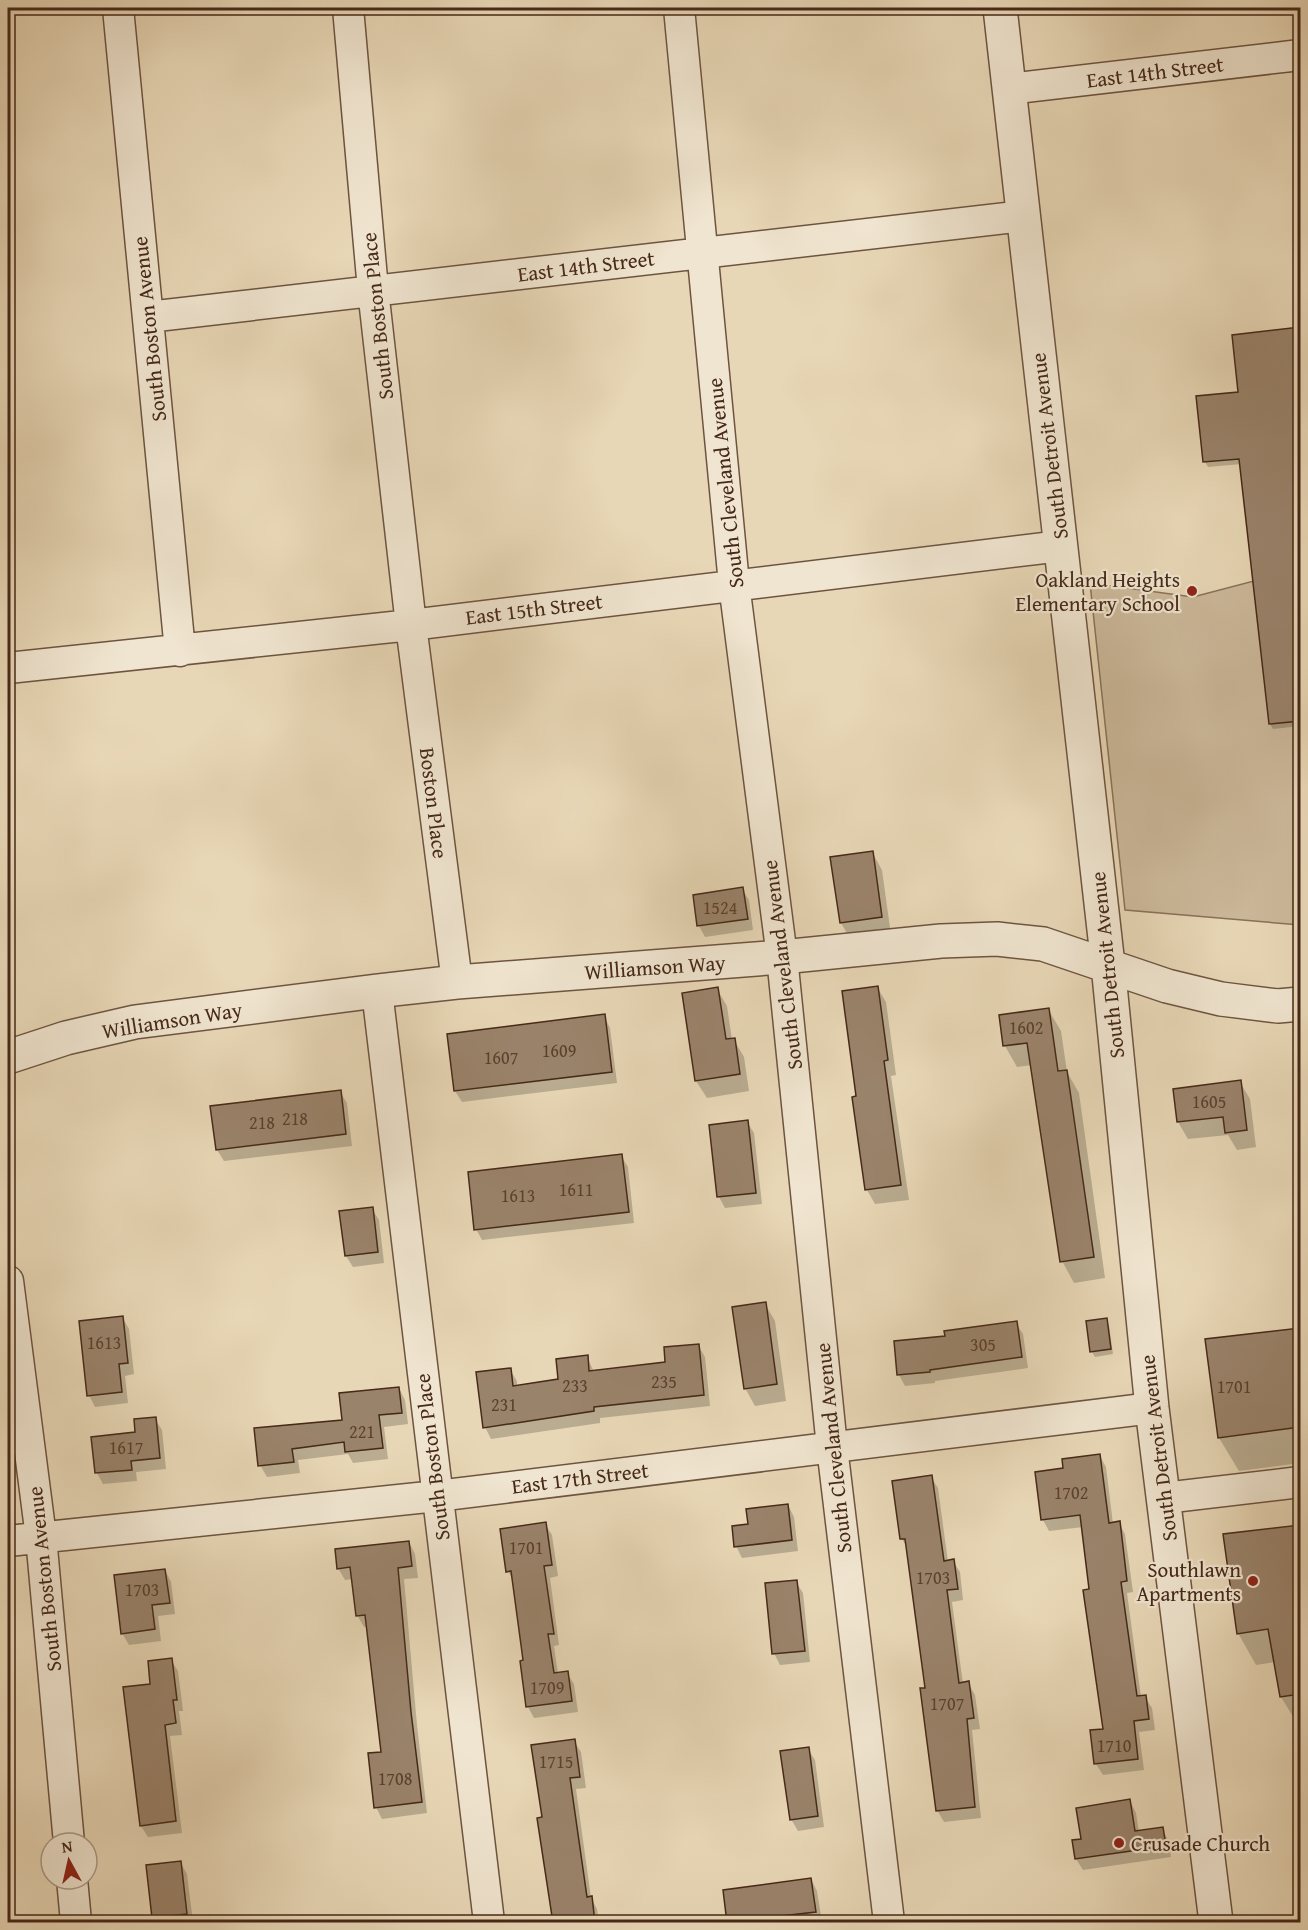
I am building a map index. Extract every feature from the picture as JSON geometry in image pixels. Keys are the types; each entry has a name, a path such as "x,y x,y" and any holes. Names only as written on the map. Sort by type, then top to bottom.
{"street":[{"name":"South Boston Avenue","path":"118,8 180,651"},
{"name":"South Boston Place","path":"348,8 373,290 411,625"},
{"name":"South Cleveland Avenue","path":"679,8 734,584 782,957 832,1447 889,1923"},
{"name":"South Detroit Avenue","path":"1000,8 1108,965 1152,1408 1216,1923"},
{"name":"East 14th Street","path":"1009,89 1300,55"},
{"name":"East 14th Street","path":"148,317 1023,216"},
{"name":"East 15th Street","path":"8,668 411,625 1061,546"},
{"name":"Boston Place","path":"411,625 457,982"},
{"name":"Williamson Way","path":"8,1057 66,1038 135,1022 378,991 457,982 782,957 941,941 997,939 1043,944 1167,986 1221,999 1278,1006 1300,1004"},
{"name":"South Boston Place","path":"378,991 489,1923"},
{"name":"South Boston Avenue","path":"8,1281 41,1537 68,1831"},
{"name":"East 17th Street","path":"8,1541 437,1496 1152,1408"},
{"path":"1164,1498 1300,1482"},
{"path":"73,1891 76,1923"}],"shaded area":[{"path":"1300,569 1300,925 1125,910 1090,583 1193,597"}],"building":[{"path":"1300,327 1300,721 1269,724 1239,459 1203,462 1196,396 1238,392 1232,335"},
{"path":"873,851 882,917 840,923 830,857"},
{"path":"743,887 748,919 697,926 693,895"},
{"path":"878,986 888,1060 884,1061 901,1185 865,1190 852,1097 856,1096 842,991"},
{"path":"718,987 726,1039 735,1038 740,1074 695,1081 682,993"},
{"path":"1049,1008 1058,1071 1067,1070 1094,1257 1060,1262 1027,1043 1003,1046 999,1015"},
{"path":"605,1014 612,1072 454,1091 447,1034"},
{"path":"1241,1080 1247,1130 1225,1133 1223,1117 1177,1122 1173,1089"},
{"path":"341,1090 346,1134 216,1150 210,1106"},
{"path":"748,1120 756,1193 717,1197 709,1125"},
{"path":"622,1154 629,1212 474,1230 468,1172"},
{"path":"373,1207 378,1252 345,1256 339,1211"},
{"path":"766,1302 777,1384 744,1389 732,1307"},
{"path":"123,1316 128,1363 119,1364 122,1392 87,1396 79,1321"},
{"path":"1107,1318 1111,1349 1090,1352 1086,1321"},
{"path":"1017,1321 1022,1357 897,1375 894,1341 945,1336 944,1331"},
{"path":"1300,1328 1300,1427 1218,1438 1205,1339"},
{"path":"699,1344 704,1395 594,1407 594,1411 483,1428 476,1372 511,1368 513,1386 558,1379 556,1359 588,1355 589,1371 665,1362 664,1347"},
{"path":"399,1387 402,1413 379,1415 383,1448 345,1452 344,1442 292,1449 294,1462 258,1466 254,1428 342,1420 339,1393"},
{"path":"156,1417 160,1458 131,1461 132,1470 95,1473 91,1437 135,1432 134,1419"},
{"path":"1100,1454 1109,1523 1120,1521 1127,1581 1121,1582 1137,1696 1146,1695 1149,1719 1134,1721 1138,1759 1094,1764 1090,1730 1103,1729 1083,1590 1089,1589 1080,1515 1041,1520 1035,1472 1063,1468 1062,1459"},
{"path":"932,1475 944,1561 954,1559 958,1589 947,1590 959,1683 969,1681 974,1718 967,1719 975,1807 936,1811 920,1688 925,1688 905,1539 900,1539 892,1481"},
{"path":"788,1504 792,1540 734,1547 732,1526 748,1524 746,1509"},
{"path":"546,1522 552,1565 544,1566 554,1634 548,1634 554,1673 568,1671 572,1701 526,1707 520,1661 523,1660 511,1571 506,1572 500,1529"},
{"path":"1300,1525 1300,1694 1280,1697 1268,1629 1237,1634 1223,1534"},
{"path":"409,1541 412,1566 398,1568 422,1802 374,1808 368,1753 381,1752 365,1615 356,1616 350,1567 337,1569 335,1549"},
{"path":"165,1569 170,1603 152,1605 155,1629 121,1634 114,1575"},
{"path":"797,1580 805,1651 772,1654 765,1583"},
{"path":"172,1658 177,1700 173,1700 176,1723 165,1725 176,1821 140,1826 123,1687 150,1684 148,1661"},
{"path":"575,1739 580,1777 570,1778 587,1897 592,1896 595,1923 553,1923 537,1818 542,1817 531,1745"},
{"path":"809,1747 818,1816 790,1820 780,1751"},
{"path":"1130,1799 1135,1831 1163,1827 1166,1846 1075,1859 1072,1840 1081,1839 1076,1808"},
{"path":"181,1861 187,1914 152,1918 146,1865"},
{"path":"811,1878 816,1912 781,1916 781,1923 727,1923 723,1890"}],"place":[{"name":"Oakland Heights Elementary School","path":"1192,591"},
{"name":"Southlawn Apartments","path":"1253,1581"},
{"name":"Crusade Church","path":"1119,1843"}]}
